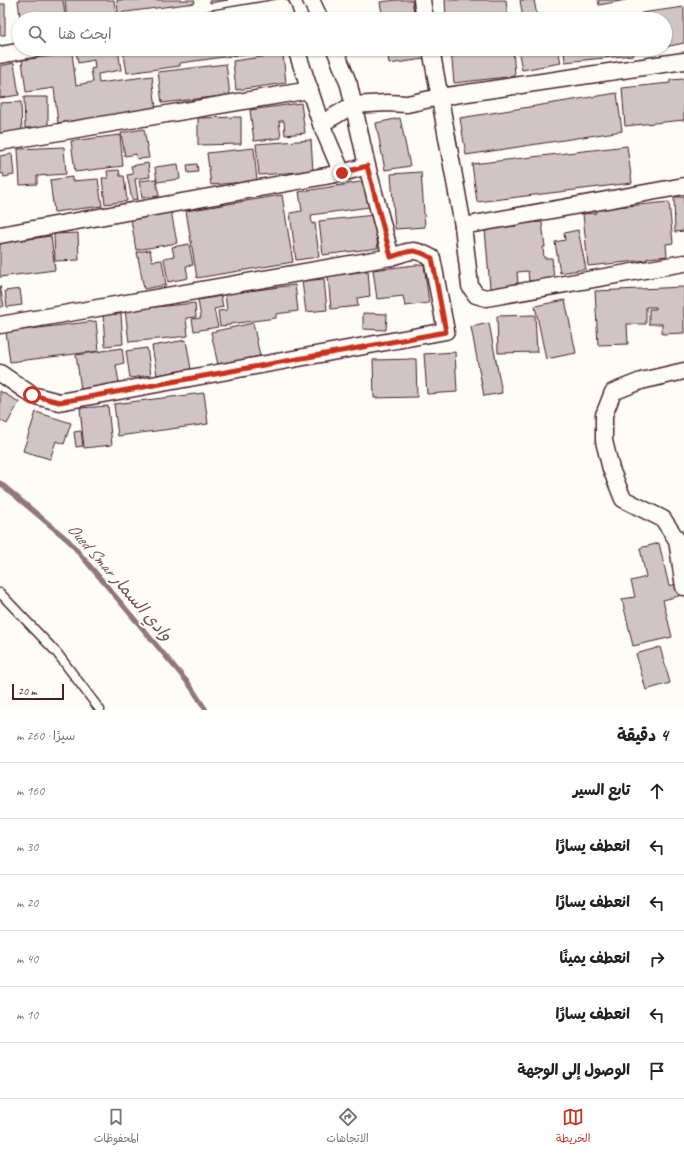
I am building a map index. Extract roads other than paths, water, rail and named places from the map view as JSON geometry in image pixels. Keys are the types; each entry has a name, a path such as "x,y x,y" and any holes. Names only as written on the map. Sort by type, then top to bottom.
{"street":[{"path":"311,0 317,12"},
{"path":"422,0 424,12"},
{"path":"252,12 282,7 284,12"},
{"path":"0,54 12,52"},
{"path":"298,56 320,124 342,173"},
{"path":"338,56 349,85 367,166 391,257"},
{"path":"431,56 463,226 470,286 476,295 486,298 684,263"},
{"path":"320,124 353,105 387,103 407,104 440,97 684,61"},
{"path":"0,142 310,90"},
{"path":"0,235 342,173 367,166"},
{"path":"463,226 684,186"},
{"path":"0,325 391,257 418,250 432,258 446,332 59,402 32,395 0,373"},
{"path":"684,371 641,381 613,392 604,416 604,441 611,469 623,499 663,519 677,540 684,587"}],"lane":[{"path":"0,593 57,653 100,710"}],"waterway":[{"name":"Oued Smar وادي السمار","path":"0,483 69,541 189,684 206,710"}]}
